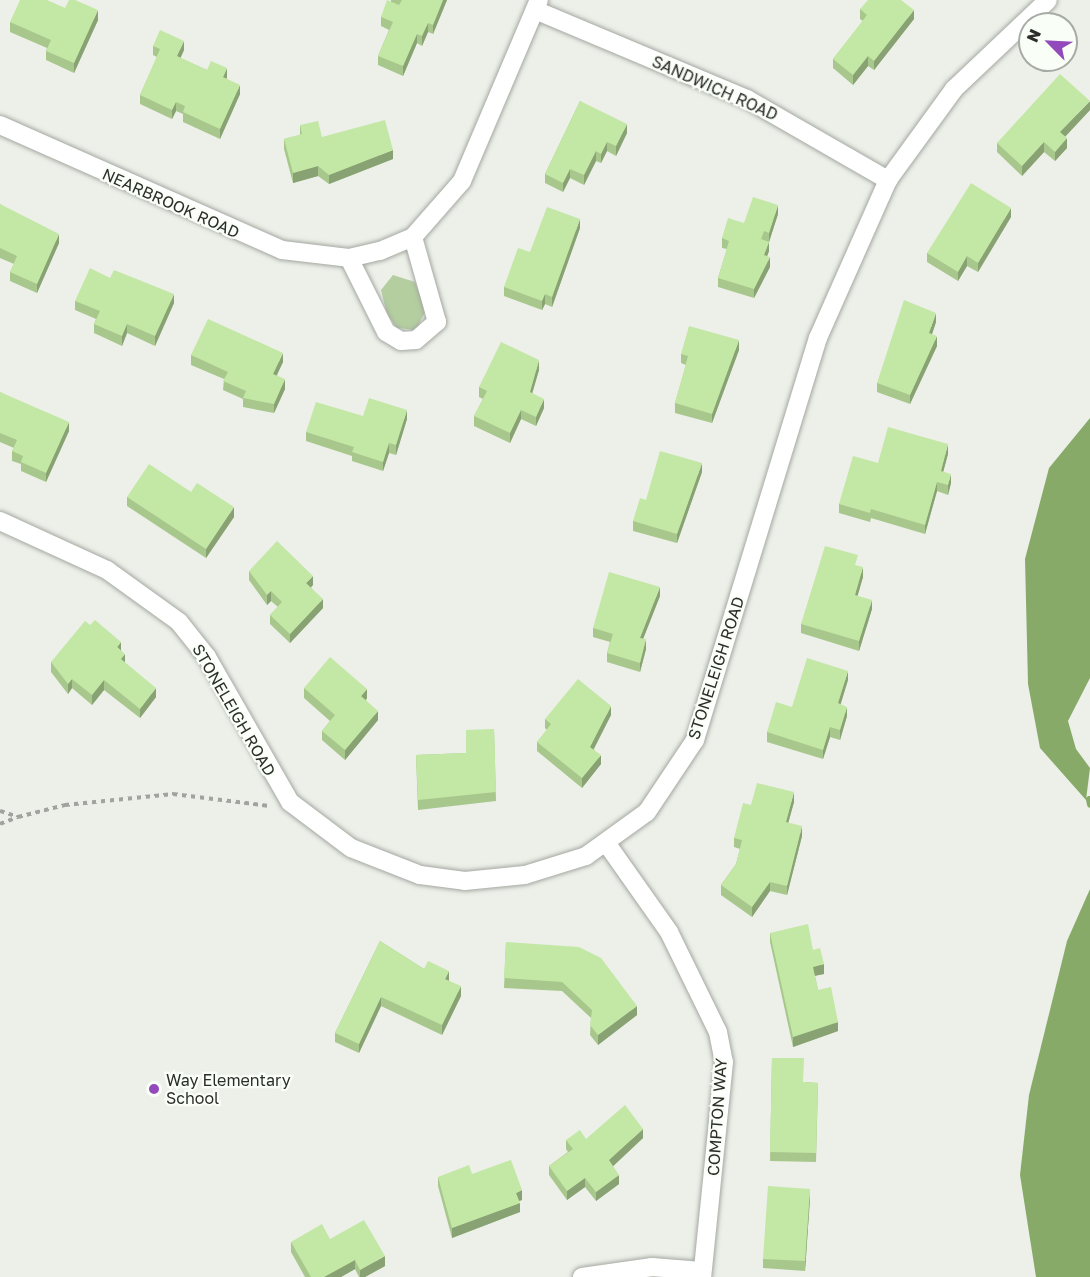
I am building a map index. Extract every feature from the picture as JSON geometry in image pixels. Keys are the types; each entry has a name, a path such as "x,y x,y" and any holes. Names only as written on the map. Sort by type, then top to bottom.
{"street":[{"name":"STONELEIGH ROAD","path":"0,521 107,570 179,622 207,657 290,802 351,848 442,878 487,881 525,875 607,844 647,812 695,740 819,338 888,180 954,89 1048,0"},
{"name":"SANDWICH ROAD","path":"537,5 747,99 888,180"},
{"path":"349,258 386,332 401,341 416,340 437,322 413,237 462,181 537,5"},
{"name":"NEARBROOK ROAD","path":"0,125 251,239 315,257 349,258 413,237"},
{"name":"COMPTON WAY","path":"607,844 669,932 718,1032 724,1062 702,1274"},
{"path":"582,1277 652,1267 702,1274"}],"path":[{"path":"0,824 65,805 173,794 279,807 290,802"},
{"path":"0,811 18,817"}],"shaded area":[{"path":"393,275 415,282 426,310 416,330 397,328 387,314 381,290"},
{"path":"1090,418 1090,678 1068,721 1076,749 1090,768 1086,800 1040,748 1028,684 1025,559 1049,468"},
{"path":"1090,889 1090,1277 1036,1277 1020,1175 1029,1095 1067,941"}],"building":[{"path":"20,0 47,0 65,8 69,0 75,0 98,10 74,63 46,51 51,40 10,22"},
{"path":"387,0 399,5 402,0 443,0 433,25 428,23 422,36 417,34 403,66 378,56 393,22 381,17"},
{"path":"868,0 901,0 914,10 874,61 868,56 853,75 833,59 867,15 860,9"},
{"path":"160,30 184,41 177,56 207,70 211,61 227,68 223,77 240,85 220,129 183,112 185,106 176,102 172,110 140,95 160,49 153,46"},
{"path":"1060,74 1090,101 1060,132 1067,138 1055,152 1044,142 1022,166 997,143"},
{"path":"580,101 627,124 616,146 607,142 601,154 596,151 584,175 570,169 563,183 545,174"},
{"path":"385,120 393,150 329,175 318,166 293,173 284,139 302,134 300,125 318,121 322,137"},
{"path":"971,183 1011,208 978,263 967,256 958,272 927,253"},
{"path":"753,197 778,205 769,233 764,231 761,239 769,242 764,255 770,257 754,289 718,278 729,241 722,238 728,218 744,223"},
{"path":"0,204 59,234 37,284 10,272 17,256 0,248"},
{"path":"547,207 580,219 552,297 545,294 542,301 504,287 518,248 530,252"},
{"path":"90,268 110,278 114,270 174,294 155,336 127,324 122,336 94,324 100,311 75,301"},
{"path":"904,300 936,313 929,333 937,336 910,395 877,383"},
{"path":"208,319 283,353 273,374 285,379 274,404 243,398 246,391 223,381 228,372 191,355"},
{"path":"689,326 739,340 712,414 675,403 688,356 681,354"},
{"path":"501,342 539,360 530,392 544,399 536,417 521,410 510,433 474,416 487,391 479,387"},
{"path":"0,392 69,422 46,473 21,462 23,456 12,451 17,440 0,433"},
{"path":"369,398 407,410 396,445 389,443 383,462 352,452 354,447 306,432 316,402 363,416"},
{"path":"888,427 948,444 941,471 951,474 948,485 937,482 925,525 871,509 870,513 839,504 853,456 878,463"},
{"path":"660,451 702,463 677,534 633,521 640,498 646,500"},
{"path":"149,464 191,492 197,483 234,507 206,549 127,497"},
{"path":"277,541 313,576 306,583 323,599 290,634 270,615 282,602 271,591 267,595 249,571"},
{"path":"825,546 858,555 855,565 863,567 855,595 872,600 859,641 801,624"},
{"path":"609,572 660,587 640,638 646,639 640,663 607,653 613,634 593,628"},
{"path":"95,620 121,642 117,647 125,654 121,659 156,688 140,709 104,680 92,695 72,679 68,684 51,662 85,621 90,625"},
{"path":"330,657 367,689 361,696 378,711 345,750 322,731 335,715 304,688"},
{"path":"807,658 848,671 838,703 847,707 840,730 830,727 823,750 767,732 776,702 792,707"},
{"path":"578,679 611,706 590,747 601,755 582,778 537,742 551,724 545,719"},
{"path":"494,729 496,792 418,800 416,755 466,753 466,730"},
{"path":"757,783 794,792 786,822 802,826 787,886 770,882 752,907 721,885 736,864 742,840 734,838 743,803 751,805"},
{"path":"808,924 813,950 820,948 824,964 813,967 818,990 831,987 838,1022 793,1037 770,933"},
{"path":"380,941 424,969 428,961 449,971 445,979 461,986 442,1025 381,997 359,1044 335,1033"},
{"path":"506,942 579,947 601,958 637,1006 598,1035 590,1025 592,1010 562,982 504,978"},
{"path":"772,1058 804,1058 803,1082 818,1083 816,1153 770,1152"},
{"path":"625,1105 643,1129 609,1160 619,1175 596,1192 585,1178 567,1191 549,1166 573,1149 566,1140 580,1130 586,1139"},
{"path":"511,1160 522,1190 516,1193 520,1203 452,1228 438,1177 469,1165 472,1174"},
{"path":"768,1186 810,1189 805,1261 763,1259"},
{"path":"364,1220 385,1256 360,1270 355,1260 324,1277 311,1277 291,1242 322,1224 330,1239"}],"waterway":[{"path":"1089,799 1090,804"}],"place":[{"name":"Way Elementary School","path":"154,1089"}]}
